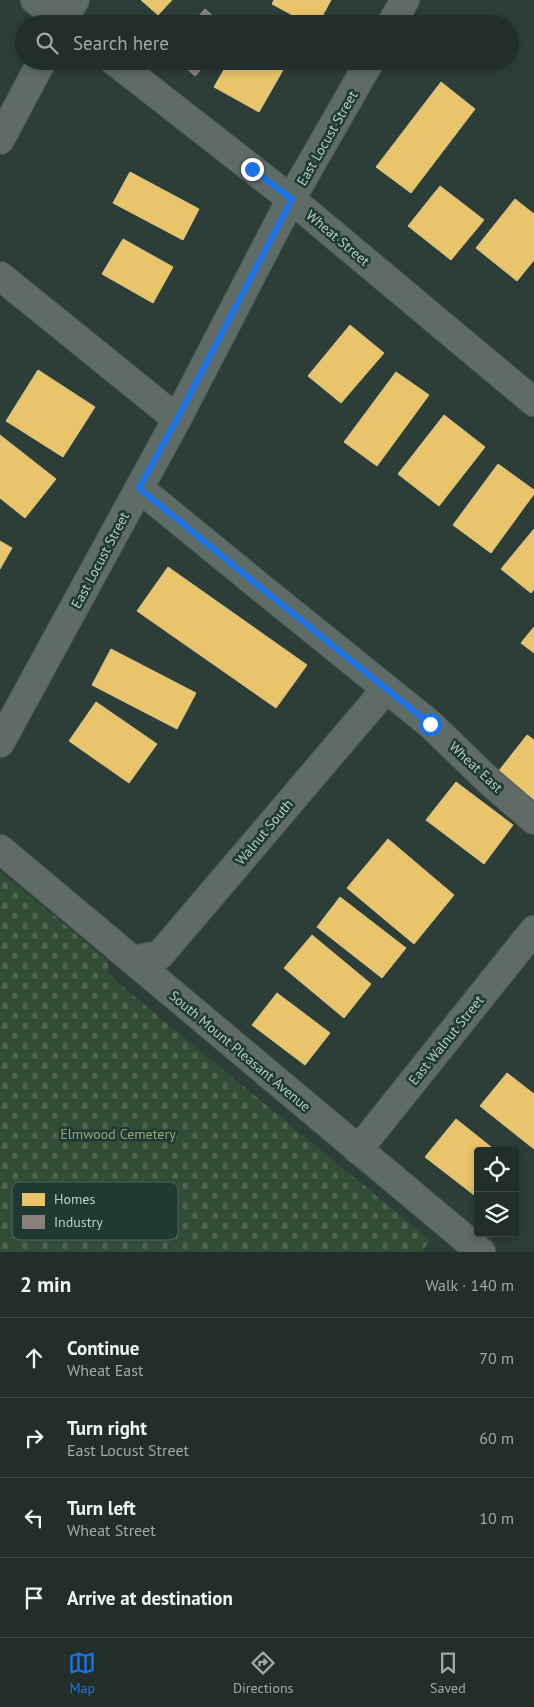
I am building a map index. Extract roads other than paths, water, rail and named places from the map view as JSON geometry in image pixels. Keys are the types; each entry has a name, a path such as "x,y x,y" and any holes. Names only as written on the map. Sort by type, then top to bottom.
{"street":[{"path":"35,0 62,15"},
{"path":"397,15 405,0"},
{"path":"0,140 37,70"},
{"name":"Wheat Street","path":"126,70 292,199 534,402"},
{"name":"East Locust Street","path":"0,743 177,419 292,199 365,70"},
{"path":"0,276 177,419"},
{"name":"Wheat East","path":"139,488 430,724 490,782 534,820"},
{"name":"Walnut South","path":"132,960 160,954 386,689"},
{"name":"South Mount Pleasant Avenue","path":"0,849 476,1250"},
{"name":"East Walnut Street","path":"358,1150 534,930"}],"park label":[{"name":"Elmwood Cemetery","path":"118,1134"}]}
